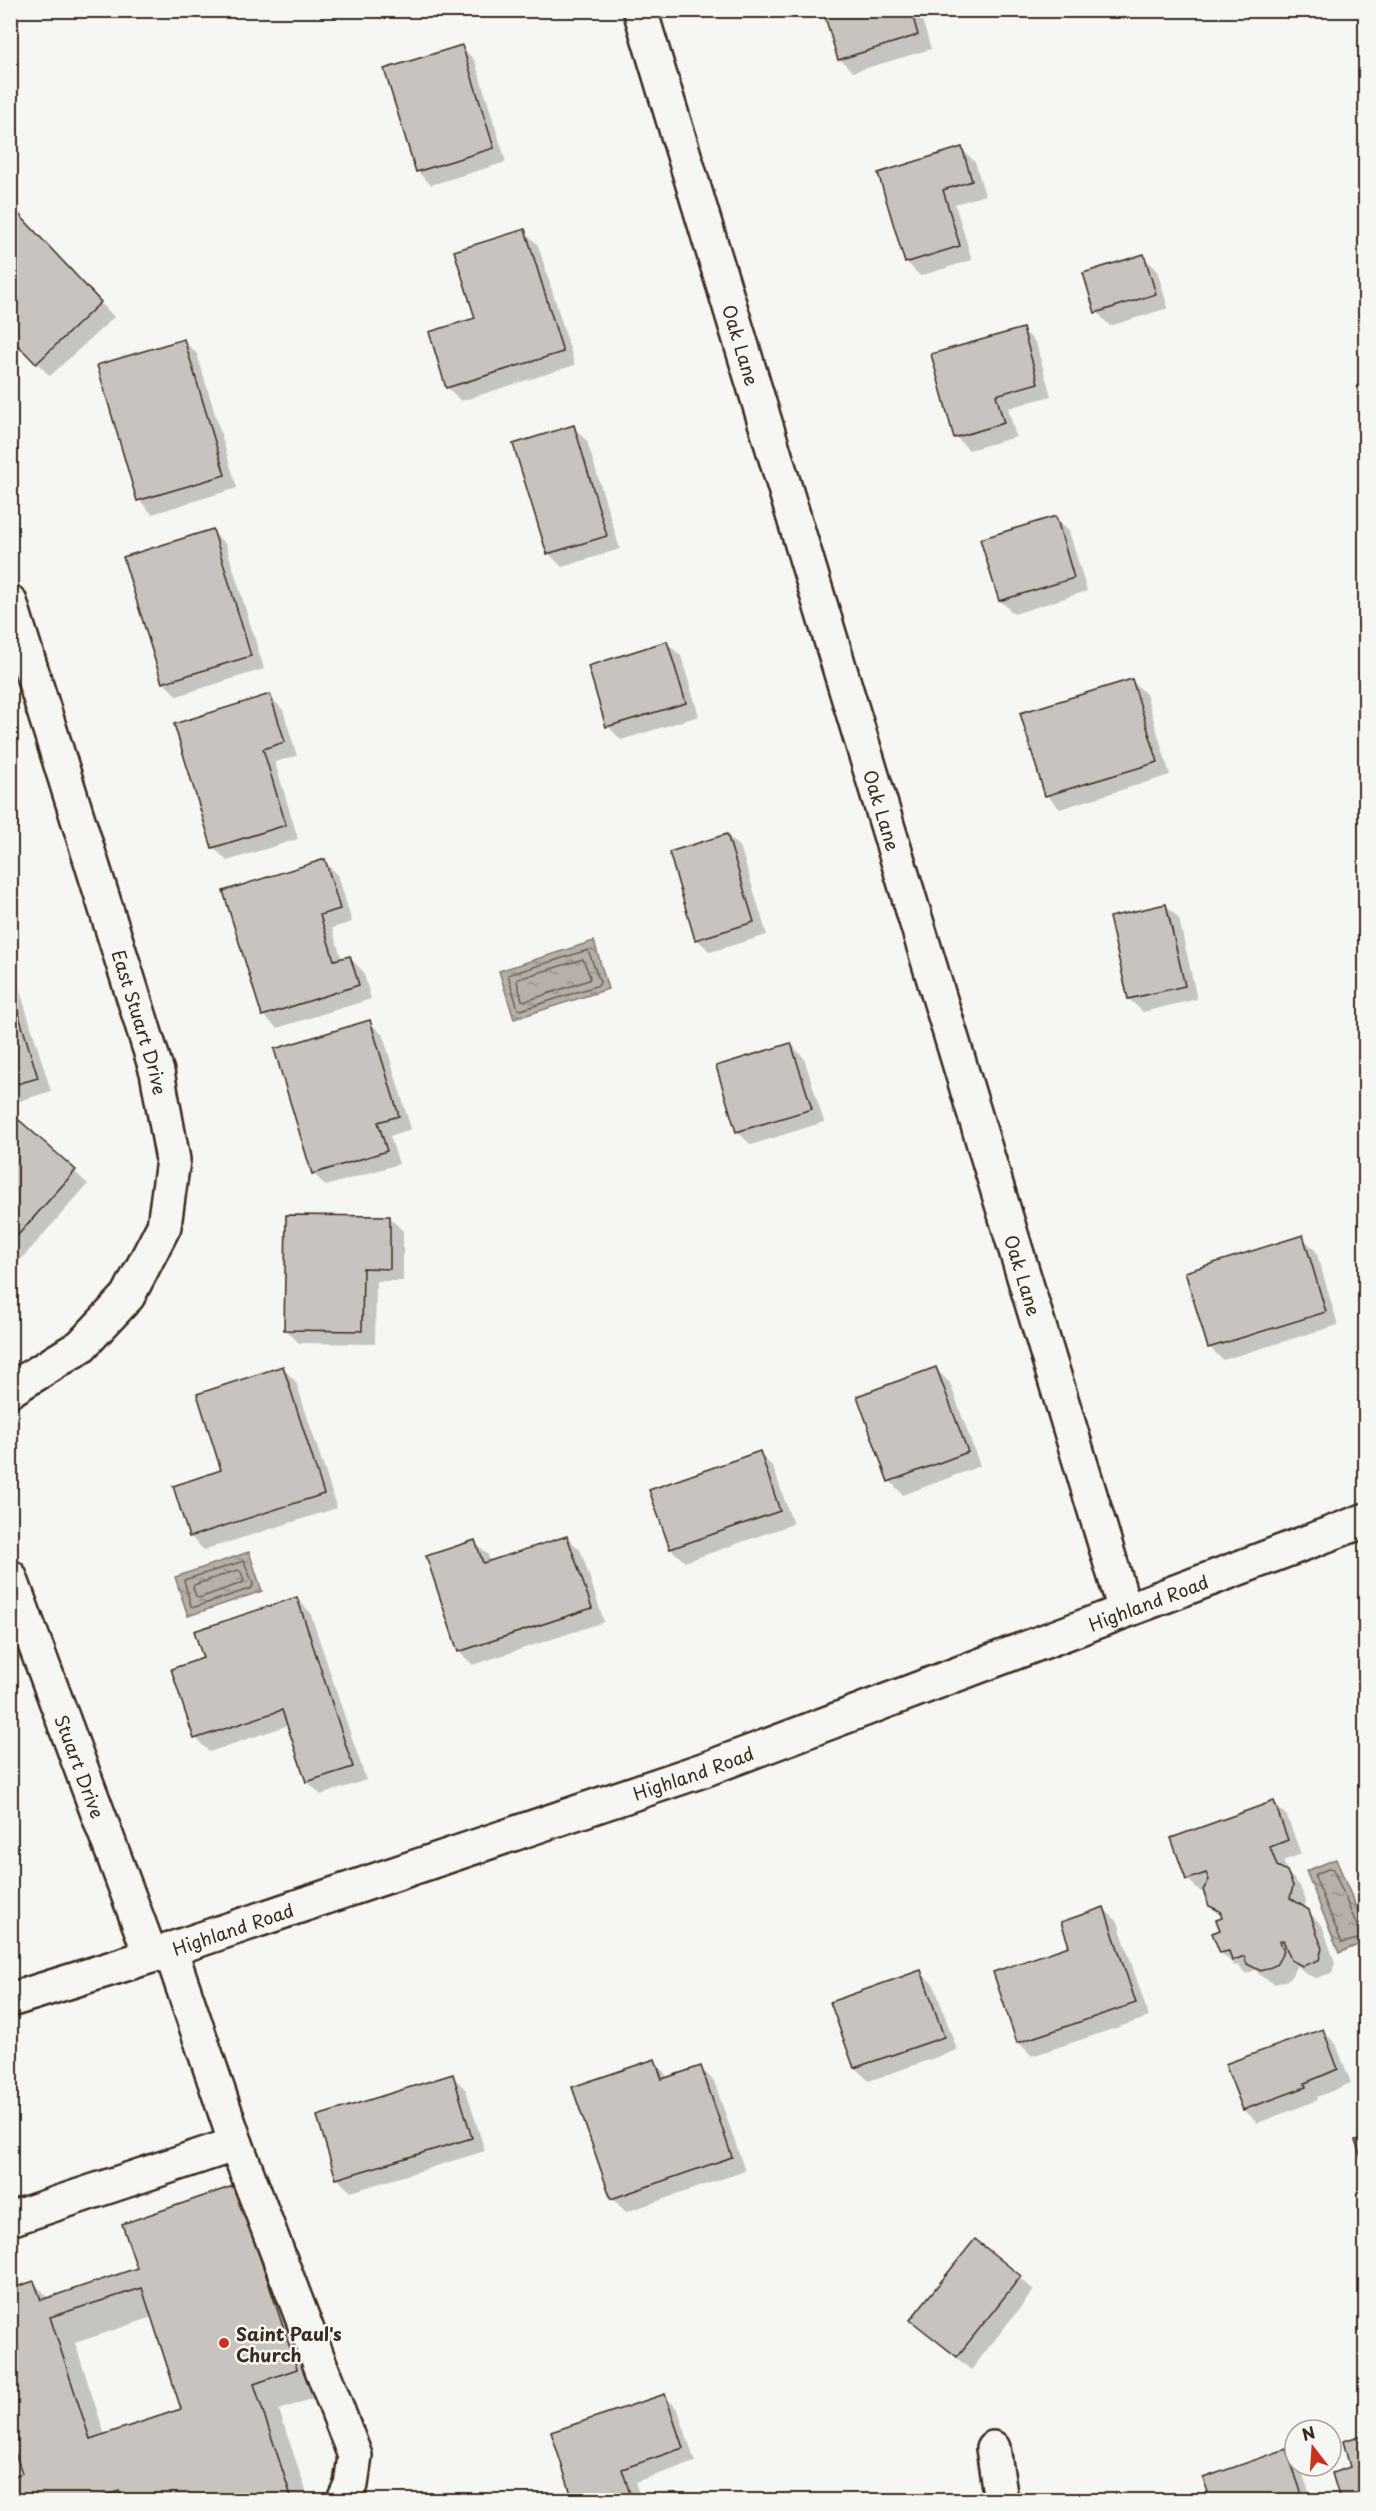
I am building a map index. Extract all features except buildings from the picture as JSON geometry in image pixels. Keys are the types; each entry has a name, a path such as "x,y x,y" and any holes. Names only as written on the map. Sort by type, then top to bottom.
{"street":[{"name":"Oak Lane","path":"640,10 1125,1610"},
{"name":"East Stuart Drive","path":"10,602 157,1072 173,1160 164,1226 128,1296 81,1346 10,1390"},
{"name":"Highland Road","path":"10,2000 161,1952 706,1769 1365,1520"},
{"name":"Stuart Drive","path":"10,1578 161,1952 355,2456 351,2485 344,2500"},
{"path":"10,2219 236,2144"},
{"path":"993,2448 1001,2500"}],"water":[{"path":"594,941 608,989 514,1019 499,971"},
{"path":"249,1552 262,1591 188,1616 175,1577"},
{"path":"1336,1859 1366,1931 1365,1942 1339,1953 1306,1871"}],"place":[{"name":"Saint Paul's Church","path":"224,2343"}]}
